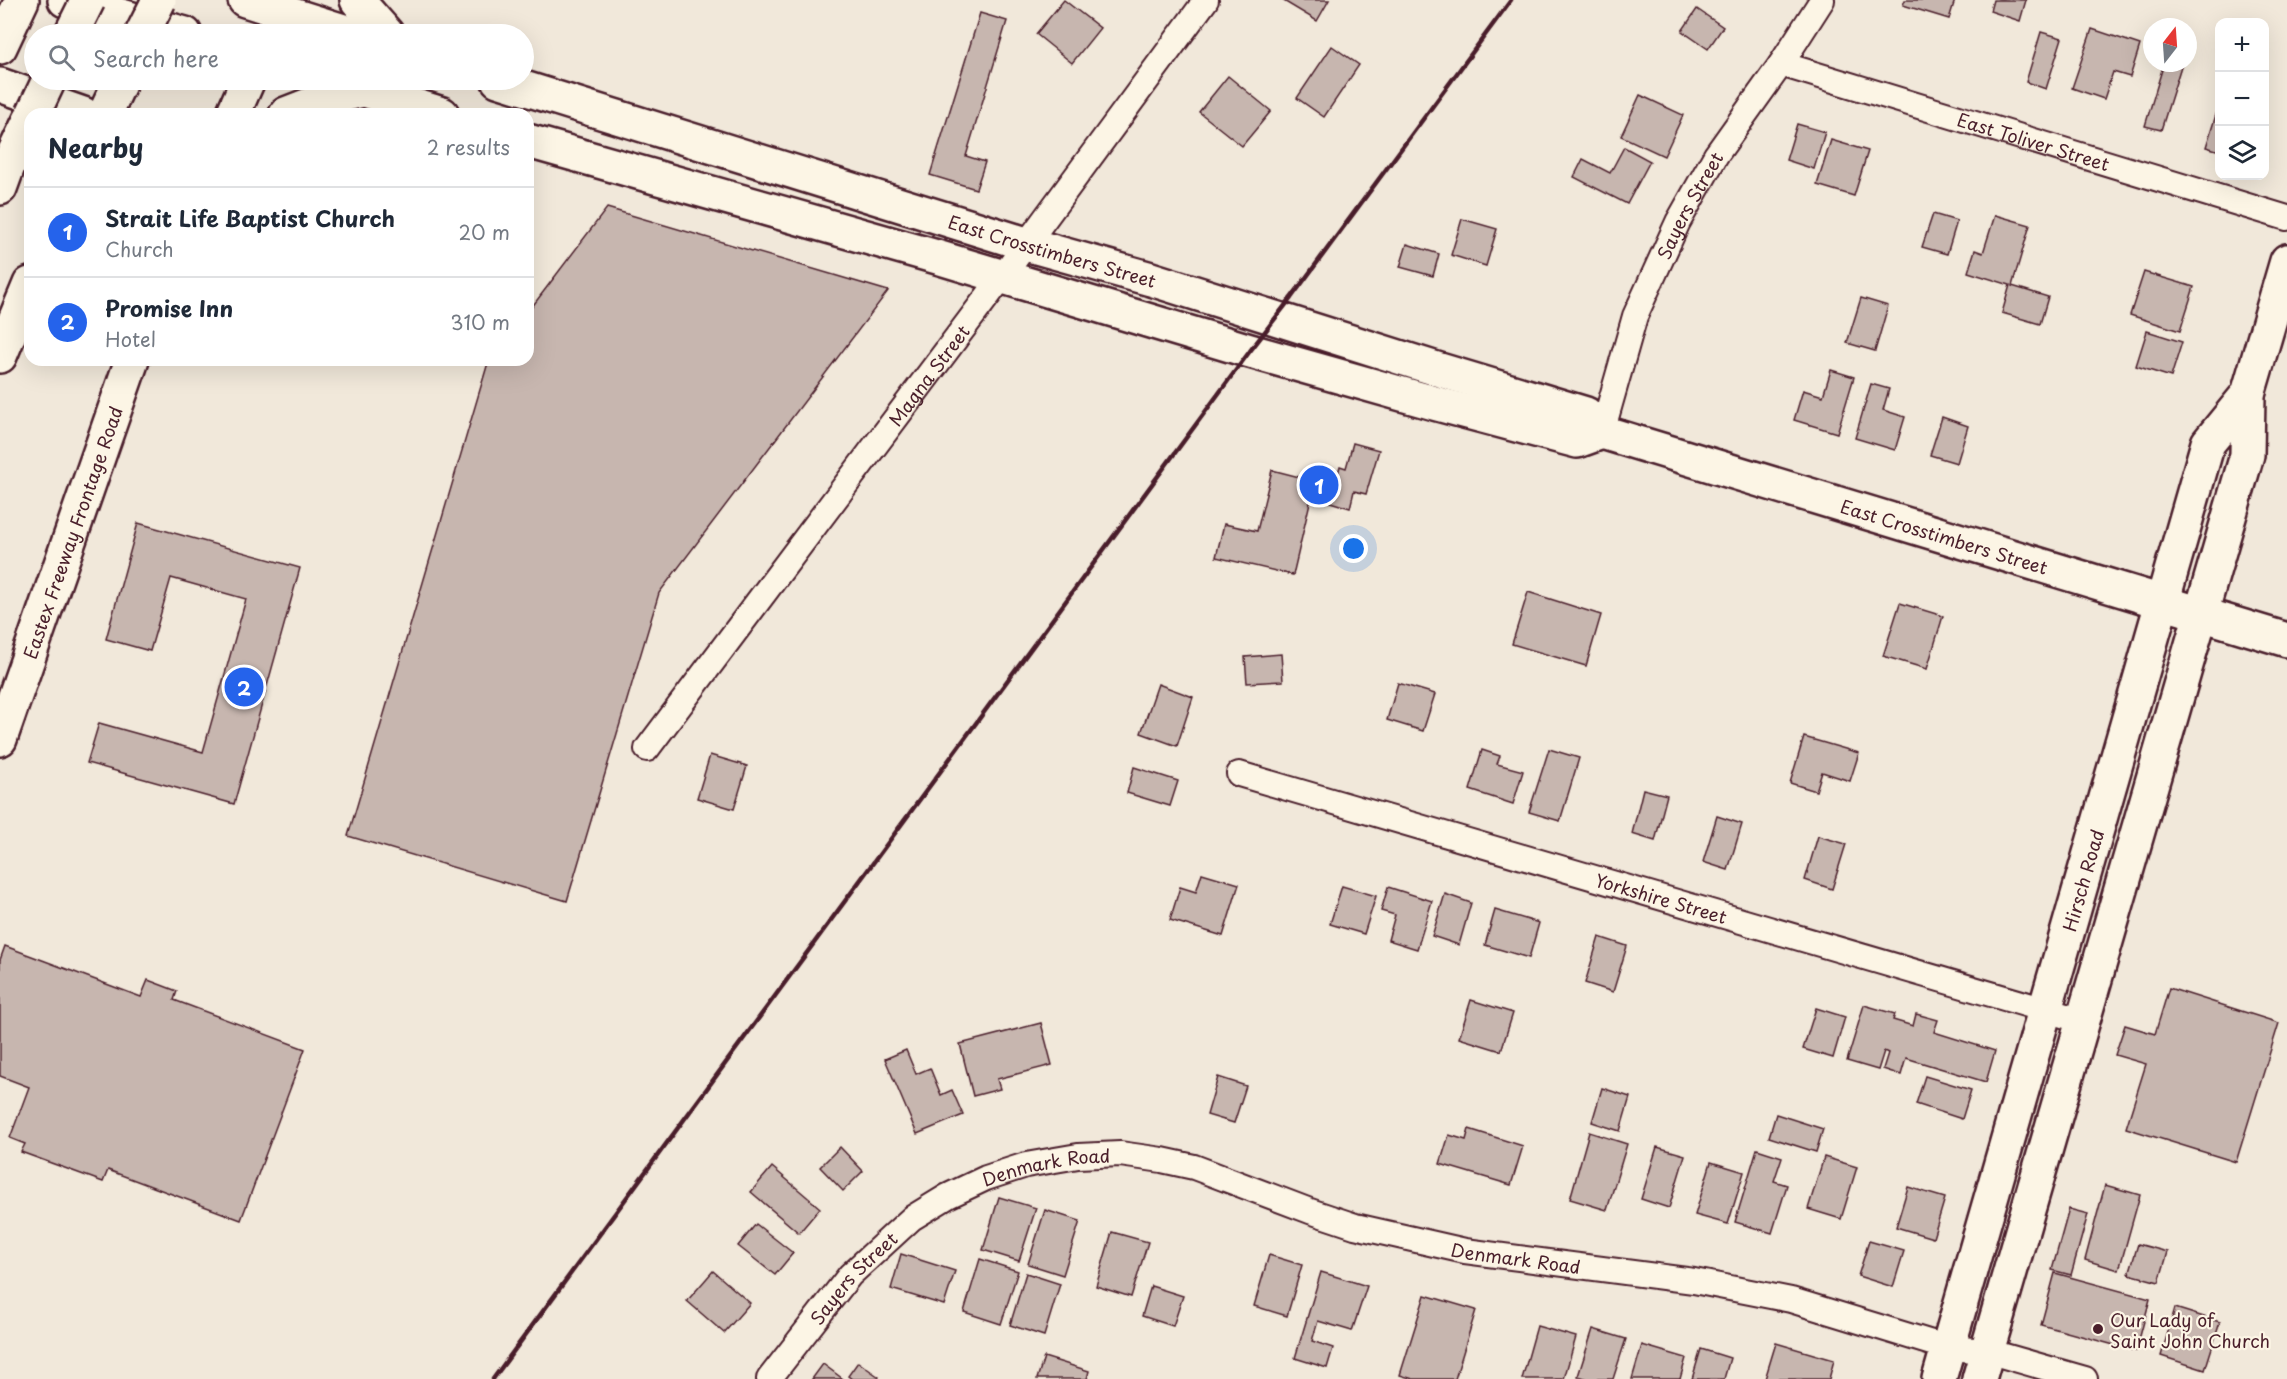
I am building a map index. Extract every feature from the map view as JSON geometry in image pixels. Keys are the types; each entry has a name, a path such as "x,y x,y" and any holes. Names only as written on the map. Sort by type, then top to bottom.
{"main road":[{"path":"0,47 22,0"},
{"path":"65,0 150,24"},
{"path":"76,24 88,0"},
{"path":"147,24 159,0"},
{"path":"245,0 277,15 313,24"},
{"path":"357,0 378,24"},
{"path":"0,85 66,108"},
{"path":"36,108 45,90"},
{"path":"108,108 116,90"},
{"path":"236,108 244,90"},
{"path":"301,108 322,100 363,90 422,108"},
{"name":"East Crosstimbers Street","path":"530,90 1586,414 1602,432 2287,640"},
{"path":"4,177 24,133"},
{"path":"534,143 1271,357 1577,441 1602,432"},
{"name":"Hirsch Road","path":"1983,1365 2247,455 2248,394 2287,261"},
{"path":"0,356 24,298"},
{"name":"Eastex Freeway Frontage Road","path":"0,739 130,366"},
{"name":"Hirsch Road","path":"1939,1379 2164,603 2208,443 2248,394"}],"street":[{"name":"Magna Street","path":"647,749 1002,277 1206,0"},
{"name":"Sayers Street","path":"1602,432 1635,316 1678,222 1716,155 1781,64 1822,0"},
{"name":"East Toliver Street","path":"1781,64 2287,218"},
{"name":"Yorkshire Street","path":"1239,774 2083,1022"},
{"name":"Denmark Road","path":"954,1193 986,1178 1026,1165 1078,1156 1120,1154 1162,1160 1194,1167 1355,1226 1465,1251 1694,1281 1791,1300 1948,1348 1983,1365 2085,1379"},
{"name":"Sayers Street","path":"769,1379 850,1275 912,1218 954,1193"}],"building":[{"path":"1064,0 1100,28 1072,63 1036,34"},
{"path":"1282,0 1329,0 1317,21"},
{"path":"1905,0 1955,0 1949,19 1903,5"},
{"path":"1993,0 2026,0 2020,21 1990,11"},
{"path":"1697,9 1723,27 1708,49 1682,31"},
{"path":"980,13 1007,21 966,156 985,162 976,189 930,175"},
{"path":"2092,29 2140,45 2130,77 2113,72 2104,99 2072,88"},
{"path":"2041,32 2062,38 2046,89 2026,82"},
{"path":"1332,46 1359,65 1324,117 1297,98"},
{"path":"2161,72 2179,72 2161,130 2145,126"},
{"path":"1228,76 1271,111 1242,146 1199,112"},
{"path":"1640,95 1683,115 1664,156 1621,136"},
{"path":"2215,118 2215,150 2206,147"},
{"path":"1797,124 1825,132 1814,169 1786,160"},
{"path":"1831,140 1868,151 1854,196 1817,185"},
{"path":"1624,147 1650,161 1627,204 1574,177 1583,159 1610,173"},
{"path":"607,208 888,291 659,593 567,901 348,836 487,366 534,366 534,304"},
{"path":"1933,214 1957,221 1947,254 1922,247"},
{"path":"1995,215 2030,225 2012,286 2048,297 2040,324 2002,313 2010,285 1968,272 1975,250 1983,253"},
{"path":"1462,219 1497,229 1486,266 1451,255"},
{"path":"1407,244 1439,254 1433,276 1400,267"},
{"path":"2144,272 2194,287 2180,331 2130,315"},
{"path":"1861,298 1888,306 1875,351 1847,343"},
{"path":"2147,331 2182,342 2171,377 2136,366"},
{"path":"1831,370 1854,377 1837,433 1794,420 1803,390 1823,396"},
{"path":"1871,384 1889,389 1883,410 1905,417 1895,450 1855,438"},
{"path":"1942,417 1968,426 1957,463 1930,455"},
{"path":"1353,443 1379,450 1366,494 1354,491 1350,508 1330,502 1340,466 1346,468"},
{"path":"1272,470 1315,481 1293,575 1216,557 1224,524 1257,531"},
{"path":"138,523 300,568 234,804 87,763 99,723 203,752 246,599 171,578 150,651 106,639"},
{"path":"1528,592 1601,615 1586,666 1512,644"},
{"path":"1900,603 1943,616 1927,669 1883,656"},
{"path":"1281,654 1283,681 1247,683 1245,657"},
{"path":"1398,683 1435,694 1423,731 1387,720"},
{"path":"1158,684 1193,697 1177,746 1141,733"},
{"path":"1804,737 1859,753 1850,781 1822,772 1816,791 1790,783"},
{"path":"1549,749 1579,758 1560,821 1529,812"},
{"path":"1482,750 1500,756 1497,764 1523,771 1513,804 1470,790"},
{"path":"710,755 747,766 734,809 697,798"},
{"path":"1134,767 1178,781 1170,806 1127,793"},
{"path":"1643,789 1667,795 1655,841 1632,834"},
{"path":"1717,816 1742,824 1728,870 1703,862"},
{"path":"1818,836 1846,844 1832,889 1805,880"},
{"path":"1202,873 1239,884 1223,936 1170,920 1180,887 1196,892"},
{"path":"1342,886 1376,896 1364,934 1330,924"},
{"path":"1388,887 1432,901 1417,949 1388,940 1395,915 1381,911"},
{"path":"1445,894 1471,903 1459,945 1432,936"},
{"path":"1495,910 1539,923 1529,958 1485,945"},
{"path":"1599,937 1627,946 1613,992 1585,983"},
{"path":"5,946 141,997 148,980 177,991 174,1000 305,1049 241,1220 108,1170 103,1182 21,1152 25,1144 10,1138 29,1087 0,1076 0,960"},
{"path":"2169,988 2279,1023 2236,1162 2126,1128 2146,1064 2115,1055 2125,1025 2155,1034"},
{"path":"1471,1000 1513,1013 1501,1051 1459,1038"},
{"path":"1864,1005 1895,1014 1893,1020 1913,1026 1916,1014 1938,1020 1934,1032 1995,1051 1986,1082 1906,1058 1901,1075 1883,1069 1888,1053 1884,1051 1878,1070 1847,1061"},
{"path":"1816,1008 1845,1017 1833,1058 1803,1049"},
{"path":"1041,1023 1052,1065 997,1079 1000,1089 973,1096 960,1044"},
{"path":"906,1050 916,1074 930,1068 941,1095 952,1090 963,1115 917,1134 885,1059"},
{"path":"1925,1076 1971,1090 1962,1119 1916,1104"},
{"path":"1218,1077 1246,1086 1234,1123 1207,1115"},
{"path":"1602,1088 1630,1097 1620,1131 1592,1122"},
{"path":"1776,1114 1823,1129 1816,1152 1769,1137"},
{"path":"1469,1129 1523,1146 1511,1185 1440,1164 1449,1135 1466,1140"},
{"path":"1589,1132 1627,1144 1607,1210 1570,1199"},
{"path":"840,1147 863,1171 843,1191 820,1167"},
{"path":"1657,1147 1685,1155 1669,1208 1641,1199"},
{"path":"1757,1149 1782,1157 1774,1181 1787,1185 1772,1233 1735,1222"},
{"path":"1824,1157 1857,1167 1841,1219 1808,1209"},
{"path":"1711,1162 1744,1172 1728,1224 1695,1215"},
{"path":"772,1167 820,1208 799,1233 751,1192"},
{"path":"2105,1185 2140,1195 2119,1270 2085,1260"},
{"path":"1908,1187 1945,1198 1933,1238 1896,1227"},
{"path":"999,1197 1036,1208 1019,1261 983,1250"},
{"path":"2069,1209 2088,1214 2071,1275 2052,1270"},
{"path":"1045,1210 1080,1221 1063,1275 1028,1264"},
{"path":"756,1224 793,1253 775,1275 738,1246"},
{"path":"1112,1232 1148,1242 1131,1297 1096,1286"},
{"path":"1869,1241 1904,1251 1893,1287 1858,1276"},
{"path":"2138,1244 2168,1252 2159,1282 2129,1274"},
{"path":"901,1254 955,1271 944,1305 891,1289"},
{"path":"1269,1255 1302,1265 1287,1316 1254,1306"},
{"path":"980,1259 1018,1271 1001,1324 964,1312"},
{"path":"713,1271 750,1303 724,1333 687,1301"},
{"path":"1321,1272 1367,1286 1352,1331 1318,1321 1312,1341 1333,1348 1327,1368 1295,1358"},
{"path":"1026,1273 1060,1284 1044,1336 1010,1325"},
{"path":"2055,1273 2150,1299 2136,1351 2041,1325"},
{"path":"1151,1286 1183,1296 1173,1326 1142,1316"},
{"path":"1425,1295 1476,1310 1455,1379 1413,1379 1400,1375"},
{"path":"2175,1308 2220,1322 2205,1370 2161,1356"},
{"path":"1537,1326 1576,1337 1564,1379 1522,1379"},
{"path":"1593,1329 1626,1339 1613,1379 1588,1379 1578,1376"},
{"path":"1776,1343 1834,1360 1829,1379 1765,1379"},
{"path":"1642,1345 1686,1358 1680,1379 1632,1379"},
{"path":"1701,1349 1730,1358 1724,1379 1692,1379"},
{"path":"1044,1357 1089,1371 1087,1379 1037,1379"},
{"path":"858,1362 879,1377 877,1379 852,1379 848,1376"},
{"path":"823,1364 843,1379 812,1379"}],"railway":[{"path":"493,1379 1511,0"}],"place":[{"name":"Strait Life Baptist Church","path":"1319,485"},
{"name":"Promise Inn","path":"244,687"},
{"name":"Our Lady of Saint John Church","path":"2098,1329"}]}
